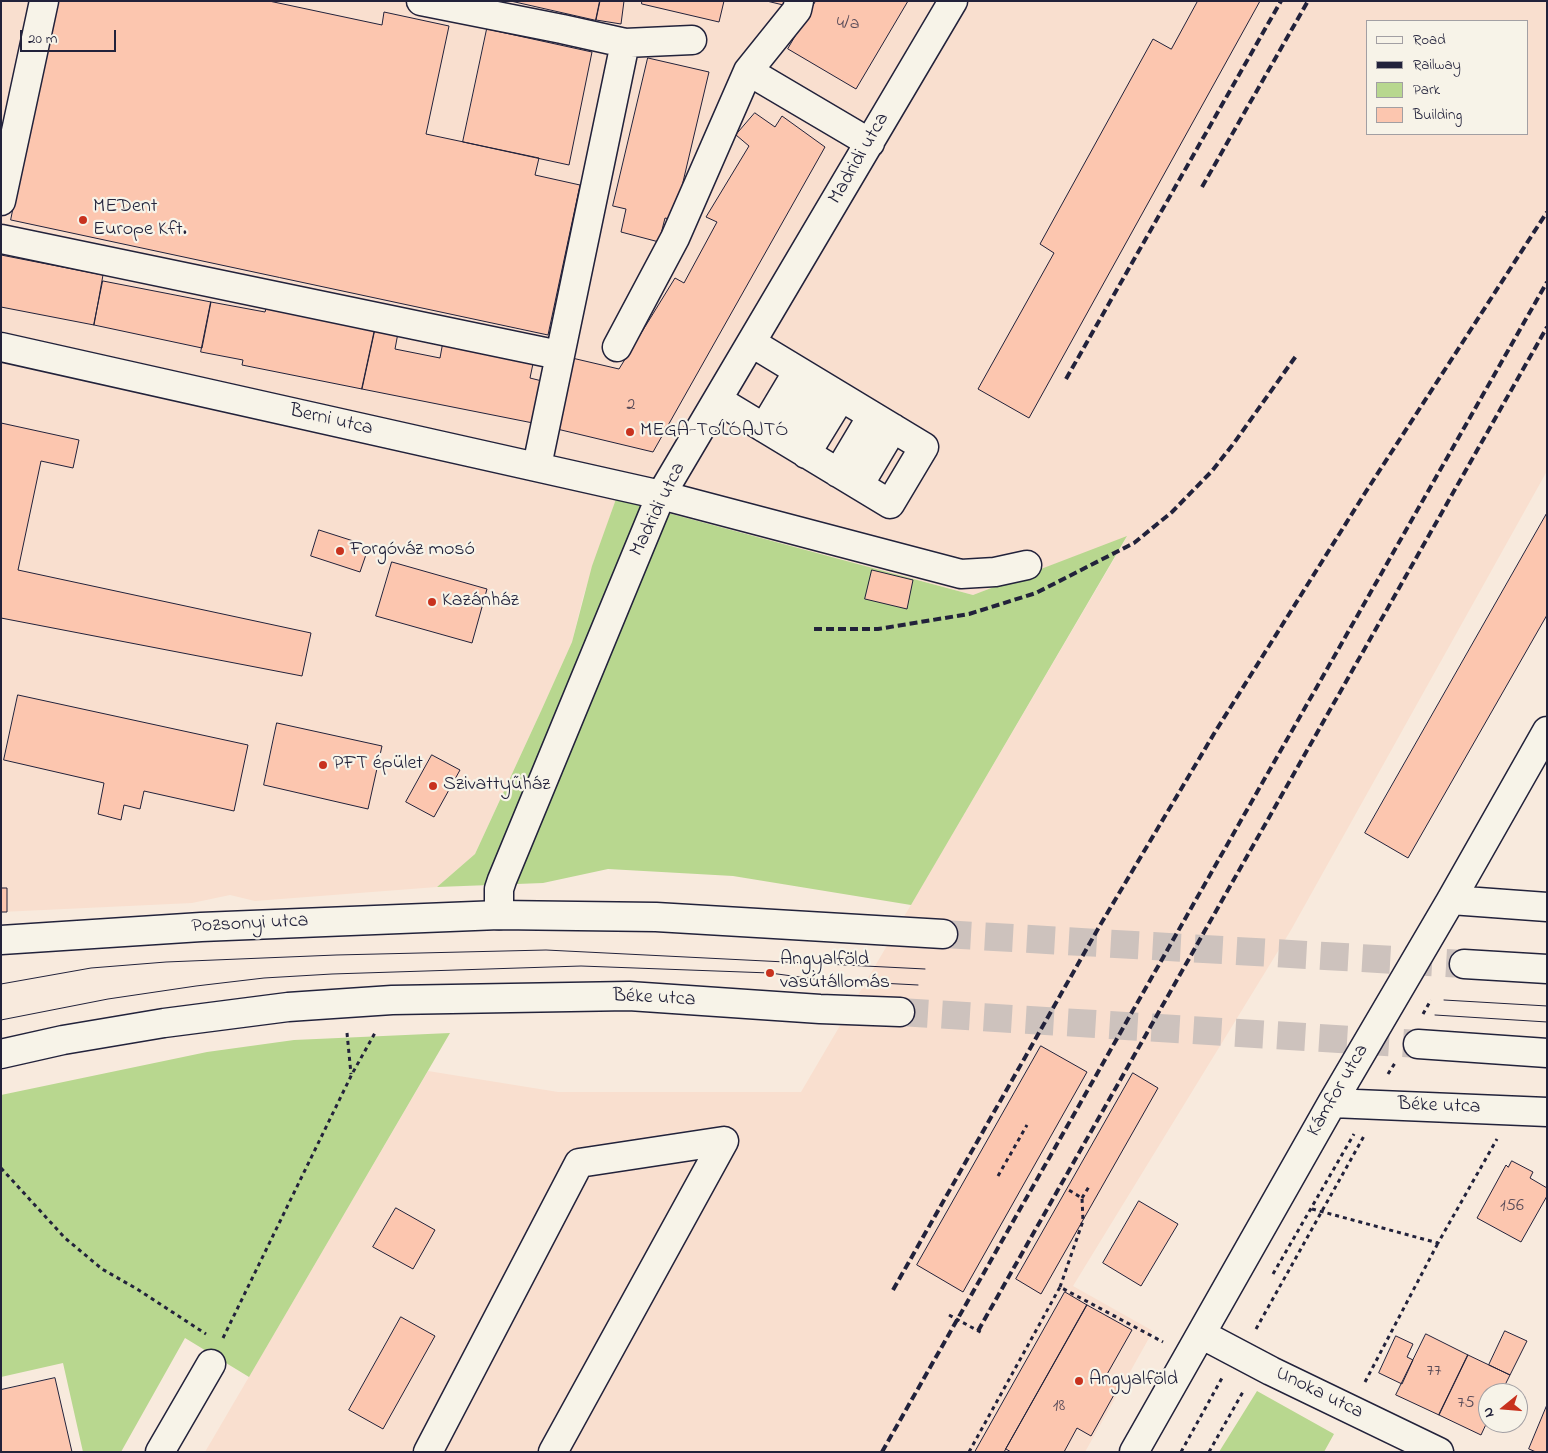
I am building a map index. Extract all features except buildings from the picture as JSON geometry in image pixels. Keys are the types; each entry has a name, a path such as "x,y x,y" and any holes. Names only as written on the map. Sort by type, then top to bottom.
{"street":[{"path":"1,201 44,1"},
{"path":"421,1 625,43 692,40"},
{"path":"617,347 675,238 748,71 797,10 799,1"},
{"name":"Madridi utca","path":"498,915 499,889 502,880 662,495 953,1"},
{"path":"537,466 625,43"},
{"path":"748,71 870,143"},
{"path":"1,239 560,355"},
{"path":"718,400 890,504 924,447 752,343"},
{"name":"Berni utca","path":"1,347 662,495 961,574 995,572 1027,565"},
{"path":"785,441 819,384"},
{"path":"785,441 819,384"},
{"path":"848,479 883,422"},
{"name":"Kámfor utca","path":"1134,1452 1278,1196 1451,900 1547,731"},
{"path":"1451,900 1547,907"},
{"path":"498,915 656,917 943,934"},
{"name":"Pozsonyi utca","path":"1,940 201,926 498,915"},
{"path":"1464,964 1547,969"},
{"name":"Béke utca","path":"1,1054 63,1040 164,1023 288,1007 407,1000 630,996 820,1009 900,1012"},
{"path":"1419,1032 1547,1053"},
{"name":"Béke utca","path":"1332,1103 1547,1112"},
{"path":"428,1452 579,1163 724,1141 553,1452"},
{"name":"Unoka utca","path":"1194,1345 1242,1343 1258,1364 1439,1452"},
{"path":"160,1452 211,1364"}],"path":[{"path":"1419,1032 1433,995"},
{"path":"211,1364 352,1074 378,1026"},
{"path":"347,1027 352,1074"},
{"path":"1271,1276 1395,1062"},
{"path":"1350,1409 1438,1244 1498,1138 1497,1132 1504,1110"},
{"path":"998,1176 1027,1125"},
{"path":"1181,1452 1242,1343 1365,1133"},
{"path":"1,1168 65,1238 102,1269 137,1289 208,1336 211,1364"},
{"path":"969,1452 1060,1287 1082,1221 1082,1198 1090,1185"},
{"path":"1067,1189 1082,1198"},
{"path":"1278,1196 1321,1211 1438,1244"},
{"path":"1060,1287 1194,1345"},
{"path":"950,1315 984,1334"},
{"path":"1209,1452 1258,1364"}],"shaded area":[{"path":"1,1 1547,1 1547,471 1291,930 1073,1286 1153,1331 1085,1452 205,1452 428,1071 558,1092 801,1092 1127,537 973,595 616,499 583,597 572,642 475,854 437,887 255,901 230,895 192,903 1,912"}],"green space":[{"path":"616,499 973,595 1127,536 911,905 733,876 608,869 543,883 437,887 475,854 541,711 572,642 592,566"},
{"path":"450,1033 249,1377 185,1338 121,1452 83,1452 63,1363 1,1377 1,1095 207,1052 294,1040"},
{"path":"1257,1391 1334,1434 1324,1452 1219,1452"}],"tunnel":[{"path":"943,934 1464,964"},
{"path":"900,1012 1418,1044"}],"tram line":[{"path":"1,984 91,968 166,962 336,955 546,950 925,969"},
{"path":"1,1020 108,999 196,986 264,978 332,974 581,966 770,973 822,980 918,985"},
{"path":"1444,1000 1547,1006"},
{"path":"1435,1015 1547,1022"}],"railway":[{"path":"1066,379 1281,1"},
{"path":"1202,187 1308,1"},
{"path":"893,1290 1099,927 1215,732 1365,493 1547,212"},
{"path":"882,1452 1547,282"},
{"path":"978,1331 1547,327"},
{"path":"814,629 878,629 969,614 1036,593 1134,543 1172,512 1212,471 1296,356"}],"place":[{"name":"MEDent Europe Kft.","path":"83,220"},
{"name":"MEGA-TOLÓAJTÓ","path":"630,432"},
{"name":"Forgóváz mosó","path":"340,551"},
{"name":"Kazánház","path":"432,602"},
{"name":"PFT épület","path":"323,765"},
{"name":"Szivattyűház","path":"433,786"},
{"name":"Angyalföld vasútállomás","path":"770,973"},
{"name":"Angyalföld","path":"1079,1381"}]}
